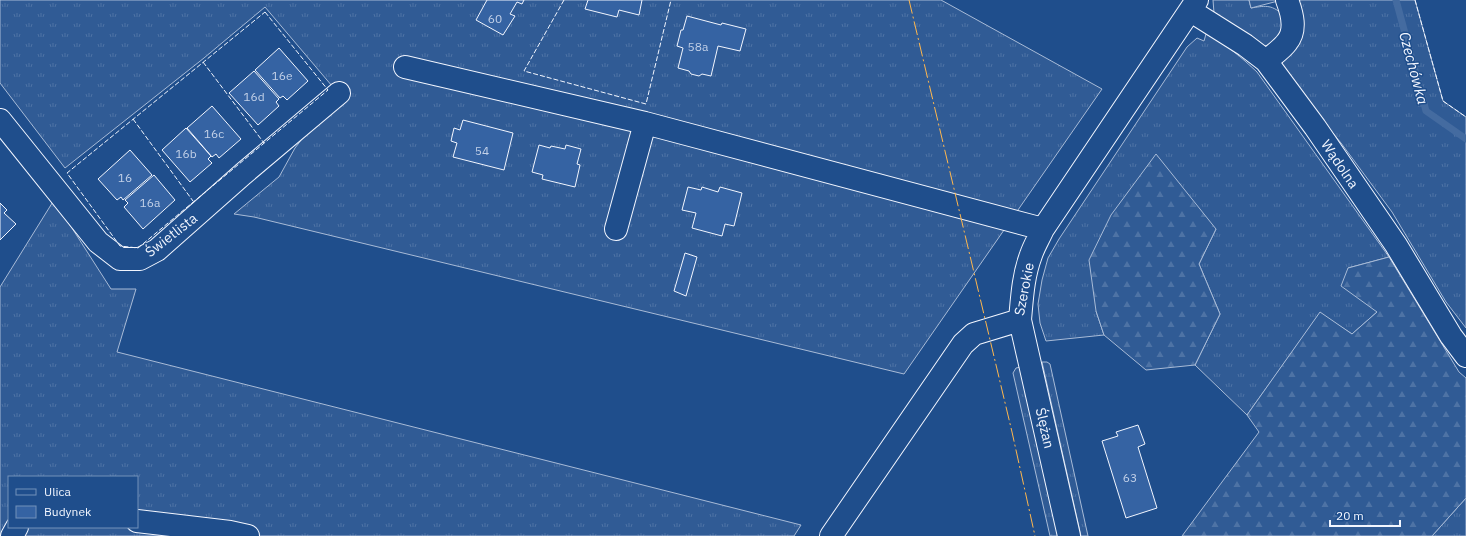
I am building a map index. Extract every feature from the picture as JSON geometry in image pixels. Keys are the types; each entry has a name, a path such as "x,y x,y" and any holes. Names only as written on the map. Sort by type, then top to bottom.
{"street":[{"path":"1266,61 1287,43 1290,37 1292,19 1287,0"},
{"name":"Wądolna","path":"1194,5 1266,61 1315,127 1396,245 1451,336 1466,356"},
{"name":"Szerokie","path":"831,536 962,344 974,334 1020,320 1027,265 1031,253 1043,229 1194,5"},
{"path":"405,66 645,123 1043,229"},
{"name":"Świetlista","path":"0,120 98,242 120,259 140,259 157,250 243,174 339,93"},
{"path":"616,229 645,123"},
{"name":"Ślężan","path":"1020,320 1069,536"},
{"path":"138,521 230,532 248,536"}],"green space":[{"path":"0,0 941,0 1102,89 904,374 254,217 234,214 279,177 295,148 338,93 265,7 204,58 65,168 0,83"},
{"path":"1213,0 1249,0 1251,8 1264,6 1271,7 1282,14 1284,32 1268,46 1259,45 1214,13"},
{"path":"1300,0 1415,0 1443,101 1466,117 1466,328 1446,302 1392,212 1341,143 1283,72 1282,64"},
{"path":"1206,34 1233,51 1257,72 1389,257 1348,268 1377,312 1352,334 1320,313 1247,415 1195,365 1220,314 1199,264 1216,229 1096,311 1104,335 1046,341 1040,323 1038,304 1048,258 1059,239 1187,47 1197,38 1204,41"},
{"path":"1156,154 1216,229 1199,264 1220,314 1195,365 1146,370 1104,335 1096,311 1089,260 1111,215"},
{"path":"54,200 111,289 136,289 117,352 801,525 794,536 0,536 0,287"},
{"path":"1389,257 1459,372 1466,378 1466,498 1432,536 1182,536 1259,432 1247,415 1320,312 1352,334 1377,312 1341,286 1348,268"},
{"path":"1042,362 1047,362 1050,364 1088,536 1081,536"},
{"path":"1021,367 1058,536 1050,536 1013,373 1016,368"},
{"path":"1466,498 1466,536 1432,536"}],"shaded area":[{"path":"1249,0 1282,0 1251,8"}],"building":[{"path":"487,0 524,0 522,4 517,2 510,14 515,16 503,35 476,20"},
{"path":"588,0 642,0 639,15 619,10 617,17 585,9"},
{"path":"687,16 721,25 722,23 746,29 740,51 718,46 711,76 702,74 699,76 678,68 683,48 677,46 681,30 683,30"},
{"path":"279,48 308,81 287,100 283,96 280,98 255,70"},
{"path":"254,71 279,99 276,102 279,106 258,125 229,93"},
{"path":"212,106 241,139 219,158 216,154 212,157 187,128"},
{"path":"463,120 513,133 504,170 453,157 457,143 451,141 454,128 460,130"},
{"path":"186,128 211,156 208,159 212,163 190,182 162,150"},
{"path":"539,145 550,148 551,146 565,149 566,145 581,149 577,164 580,165 575,187 542,179 543,175 532,172"},
{"path":"130,150 152,175 123,200 121,197 117,200 98,179"},
{"path":"154,175 175,200 143,229 124,207 128,203 125,200"},
{"path":"688,187 701,190 702,187 718,192 720,187 742,193 734,226 725,224 722,236 692,228 696,213 682,210"},
{"path":"0,203 7,210 4,213 16,224 0,240"},
{"path":"685,253 697,257 686,296 674,291"},
{"path":"1138,425 1145,444 1138,447 1157,508 1126,518 1102,441 1118,436 1116,432"}],"waterway":[{"name":"Czechówka","path":"1396,0 1426,111 1466,139"}],"fence":[{"path":"564,0 524,71 646,104 671,0"},
{"path":"1415,0 1443,101 1466,117"},
{"path":"265,12 328,90 138,248 120,246 67,173 265,12"},
{"path":"203,62 264,143"},
{"path":"133,119 193,201"}],"power":[{"path":"909,0 1012,432 1035,536"}]}
